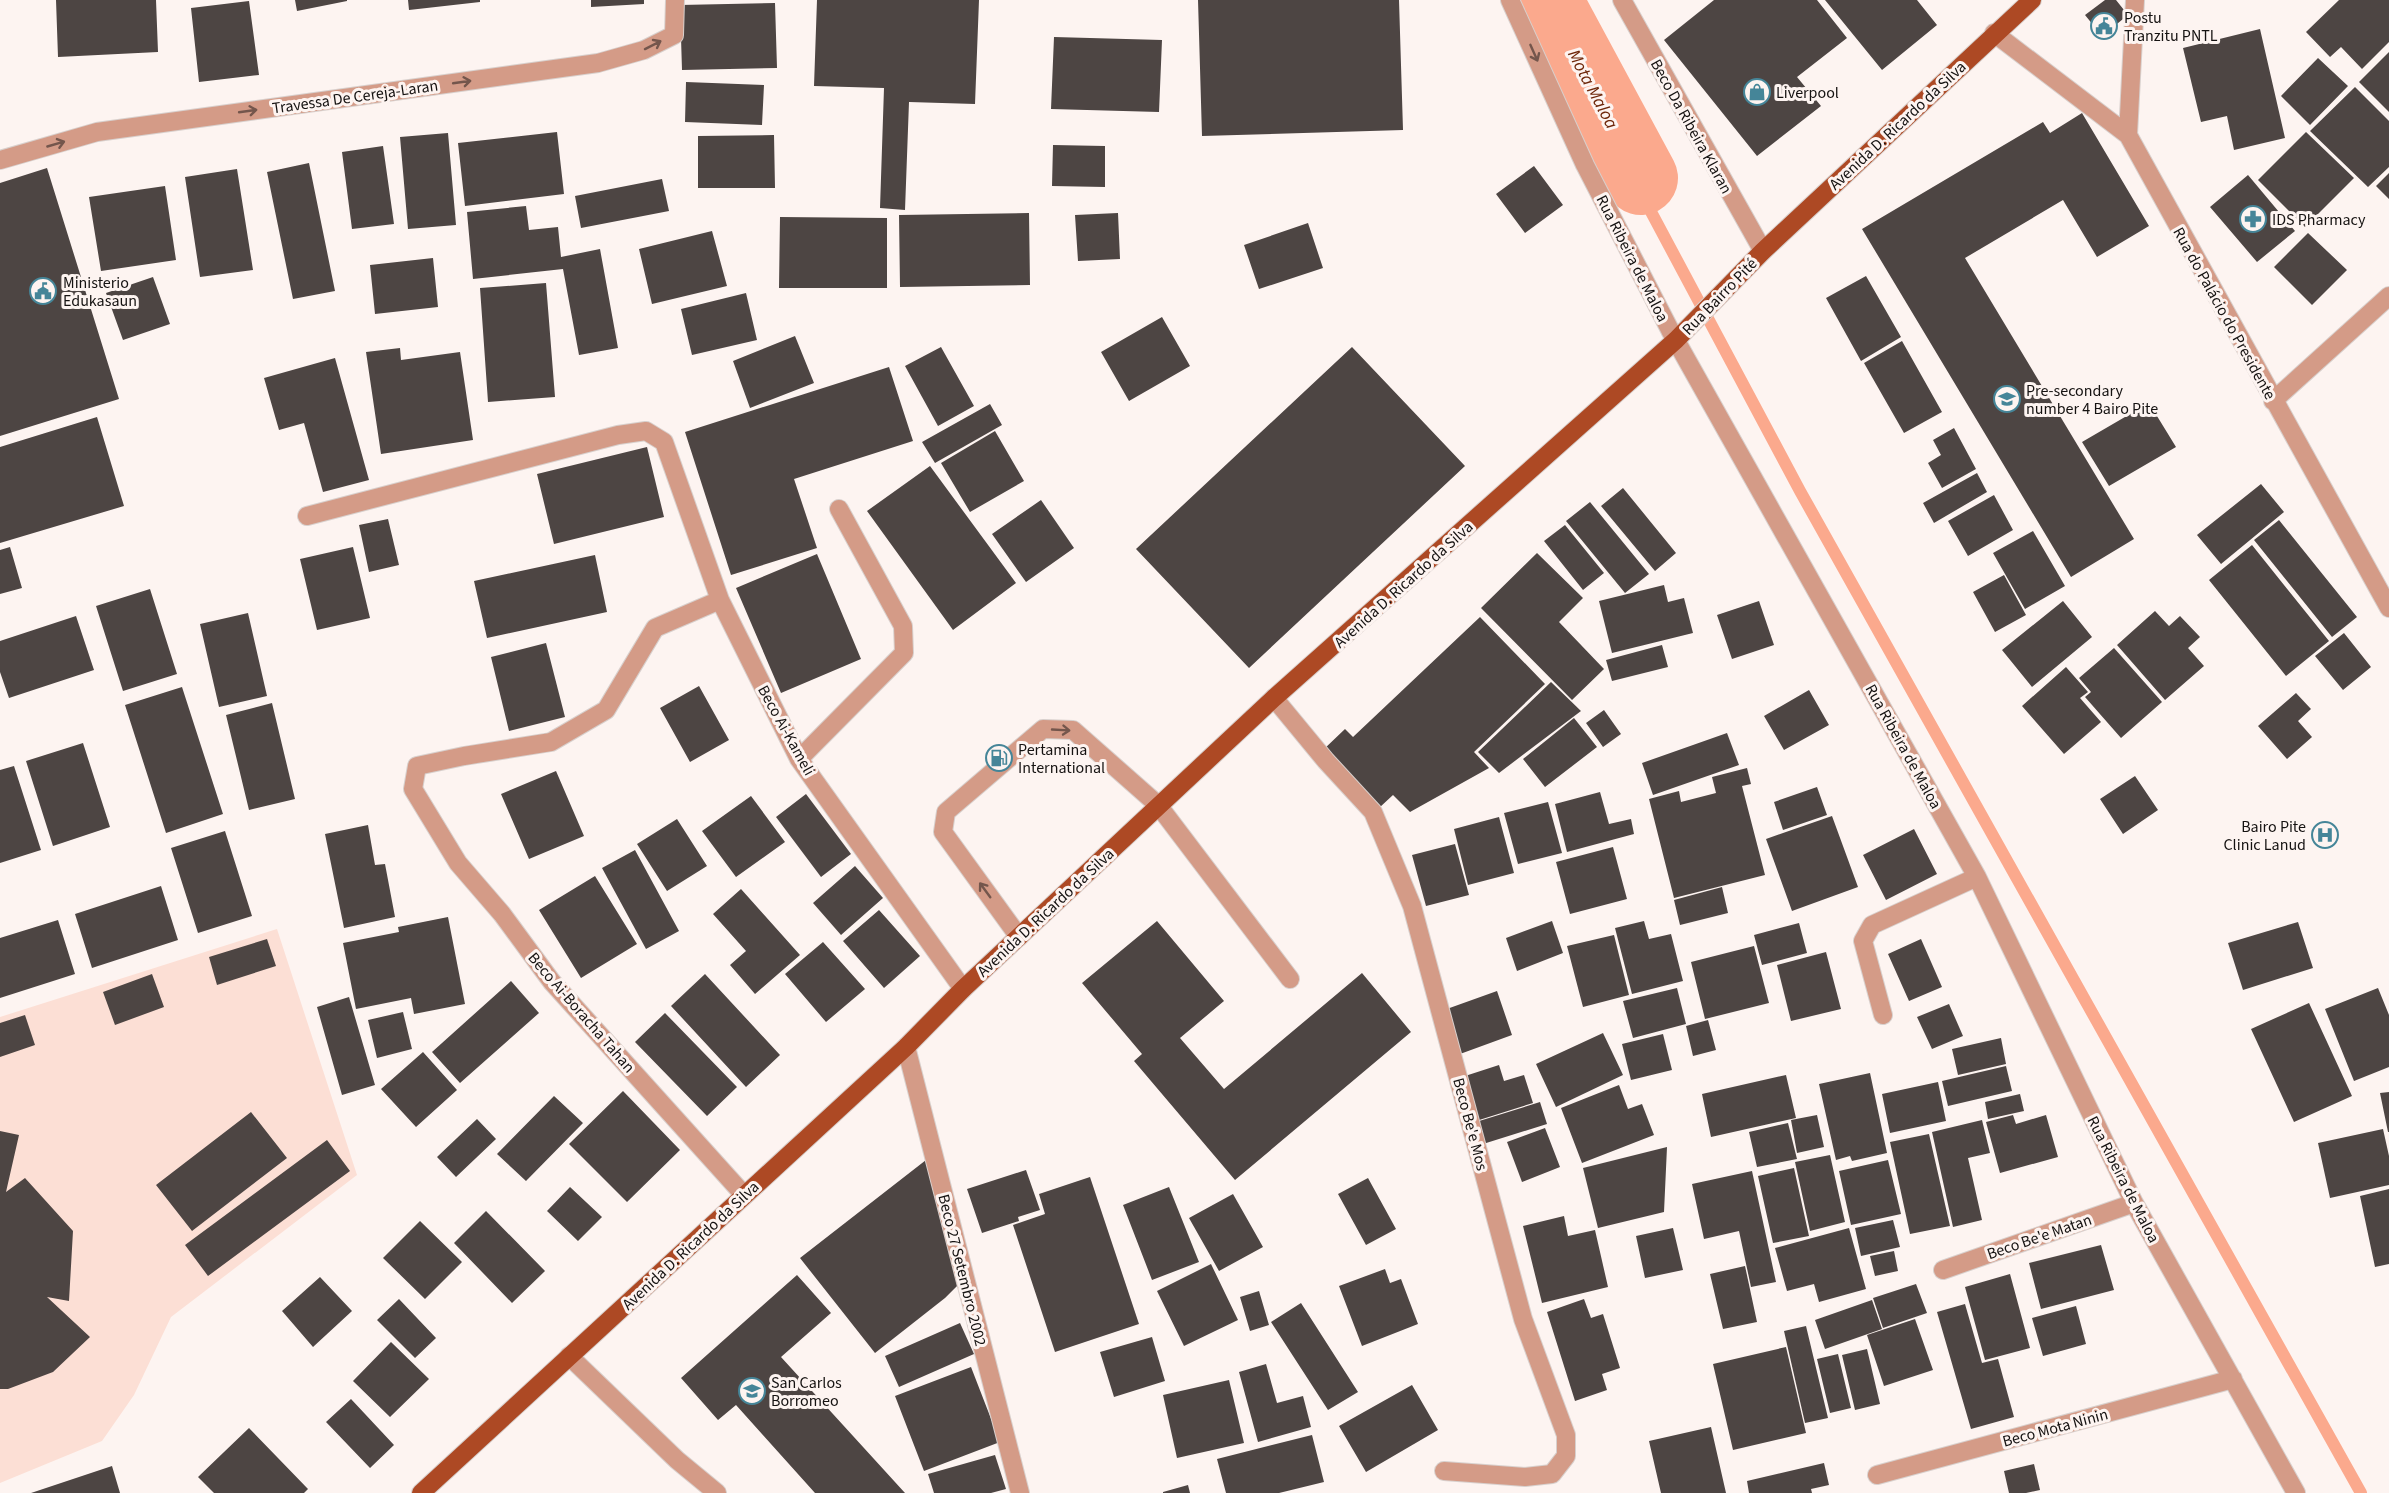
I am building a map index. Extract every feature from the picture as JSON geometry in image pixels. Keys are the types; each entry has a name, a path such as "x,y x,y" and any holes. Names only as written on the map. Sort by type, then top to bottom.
{"main road":[{"name":"Avenida D. Ricardo da Silva","path":"1758,256 1994,33 2032,0"},
{"name":"Rua Bairro Pité","path":"1676,340 1758,256"},
{"name":"Avenida D. Ricardo da Silva","path":"422,1493 906,1047 963,989 1274,698 1676,340"}],"street":[{"name":"Travessa De Cereja-Laran","path":"0,160 97,132 598,63 644,50 674,35 675,0"},
{"name":"Rua Ribeira de Maloa","path":"1510,0 1584,165 1676,340 1977,877 2134,1203 2296,1493"},
{"name":"Beco Da Ribeira Klaran","path":"1622,0 1758,256"},
{"path":"2128,135 2135,0"},
{"path":"1994,33 2128,135"},
{"name":"Rua do Palácio do Presidente","path":"2128,135 2389,608"},
{"path":"2273,401 2389,296"},
{"name":"Beco Ai-Kameli","path":"307,516 618,435 646,431 663,442 720,600 799,759 963,989"},
{"path":"799,759 903,653 903,626 839,509"},
{"name":"Beco Ai-Boracha Tahan","path":"720,600 656,628 606,710 551,742 417,766 413,789 458,863 502,914 552,982 744,1195"},
{"name":"Beco Be'e Mos","path":"1274,698 1373,813 1412,906 1523,1319 1566,1435 1566,1456 1552,1474 1525,1477 1444,1471"},
{"path":"1019,937 943,832 946,812 1043,729 1073,730 1158,806 1290,979"},
{"path":"1883,1015 1863,941 1872,925 1977,877"},
{"name":"Beco 27 Setembro 2002","path":"906,1047 1020,1493"},
{"name":"Beco Be'e Matan","path":"1943,1270 2134,1203"},
{"path":"569,1356 677,1460 717,1493"},
{"name":"Beco Mota Ninin","path":"1876,1475 2234,1379"}],"shaded area":[{"path":"277,929 357,1175 171,1317 134,1395 102,1441 0,1483 0,1017"}],"building":[{"path":"56,0 156,0 158,52 58,57"},
{"path":"295,0 347,0 347,1 297,11"},
{"path":"408,0 480,0 480,2 409,10"},
{"path":"591,0 644,0 644,4 591,7"},
{"path":"817,0 979,0 975,104 909,102 905,210 880,208 884,88 814,86"},
{"path":"1198,0 1399,0 1403,130 1202,136"},
{"name":"Liverpool","path":"1714,0 1817,0 1847,38 1797,77 1821,106 1757,156 1664,40"},
{"path":"1825,0 1917,0 1937,25 1882,70"},
{"name":"Postu Tranzitu PNTL","path":"2105,0 2116,0 2128,15 2102,36 2085,15"},
{"path":"2339,0 2389,0 2389,42 2362,69 2341,47 2330,57 2306,32"},
{"path":"249,1 259,75 199,82 191,8"},
{"path":"775,3 777,68 682,70 680,5"},
{"path":"2260,29 2285,138 2234,150 2227,116 2201,122 2183,48"},
{"path":"1054,37 1162,40 1159,112 1051,109"},
{"path":"2389,52 2389,112 2359,82"},
{"path":"2318,58 2348,86 2310,125 2281,96"},
{"path":"686,82 764,85 762,125 685,122"},
{"path":"2355,87 2389,121 2389,167 2368,187 2310,131"},
{"name":"Pre-secondary number 4 Bairo Pite","path":"2082,113 2149,226 2097,257 2063,200 1965,258 2134,539 2071,577 1862,229 2043,122 2050,133"},
{"path":"557,132 564,194 465,206 458,143"},
{"path":"2306,132 2354,178 2305,227 2258,180"},
{"path":"448,133 456,225 408,229 400,137"},
{"path":"774,135 775,188 698,188 698,136"},
{"path":"1053,145 1105,146 1105,187 1052,186"},
{"path":"383,146 394,224 352,229 342,152"},
{"path":"309,163 335,291 293,299 267,172"},
{"path":"1534,166 1563,205 1525,233 1496,194"},
{"name":"Ministerio Edukasaun","path":"47,168 119,399 0,436 0,183"},
{"path":"237,169 253,270 200,277 185,177"},
{"path":"2389,173 2389,199 2376,186"},
{"name":"IDS Pharmacy","path":"2248,175 2295,231 2257,262 2210,207"},
{"path":"662,179 669,211 581,228 575,196"},
{"path":"165,186 176,260 101,271 89,197"},
{"path":"526,206 529,230 558,227 561,257 600,249 618,348 579,355 563,269 473,279 467,212"},
{"path":"1029,213 1030,285 900,287 899,215"},
{"path":"1118,213 1120,259 1078,261 1075,215"},
{"path":"780,217 887,218 887,288 779,288"},
{"path":"1308,223 1323,268 1259,289 1244,245"},
{"path":"712,231 727,286 652,304 639,249"},
{"path":"2308,233 2347,270 2312,305 2274,267"},
{"path":"433,258 438,307 375,314 370,265"},
{"path":"1866,276 1901,337 1861,361 1826,298"},
{"path":"153,277 170,324 123,340 106,293"},
{"path":"546,283 555,397 488,402 480,288"},
{"path":"746,293 757,340 692,355 681,309"},
{"path":"1162,317 1190,366 1129,401 1101,352"},
{"path":"795,336 814,383 750,408 733,361"},
{"path":"1902,341 1942,412 1904,433 1864,363"},
{"path":"941,347 974,406 938,426 905,366"},
{"path":"1352,347 1465,466 1249,668 1136,549"},
{"path":"400,348 401,360 460,352 473,440 381,454 366,352"},
{"path":"335,358 369,480 323,492 304,423 279,430 264,378"},
{"path":"889,367 913,441 794,479 817,548 731,575 685,432"},
{"path":"2149,403 2176,447 2109,486 2082,442"},
{"path":"990,404 1002,425 935,463 922,442"},
{"path":"97,417 124,506 0,543 0,447"},
{"path":"1954,428 1976,469 1942,488 1928,463 1941,455 1933,440"},
{"path":"995,431 1024,481 970,512 941,463"},
{"path":"647,447 664,517 554,544 537,474"},
{"path":"930,466 1016,583 953,630 867,511"},
{"path":"1977,473 1987,492 1934,523 1923,503"},
{"path":"2261,484 2284,512 2221,564 2197,535"},
{"path":"1623,488 1676,553 1655,571 1601,506"},
{"path":"1994,495 2013,530 1968,556 1948,521"},
{"path":"1041,500 1074,548 1026,582 992,534"},
{"path":"1590,502 1649,574 1625,593 1566,521"},
{"path":"388,519 399,565 369,572 359,525"},
{"path":"2279,520 2357,617 2332,637 2254,540"},
{"path":"1565,525 1604,573 1583,590 1544,541"},
{"path":"2033,531 2065,586 2025,609 1993,553"},
{"path":"2252,545 2329,641 2286,676 2209,580"},
{"path":"10,547 22,588 0,594 0,550"},
{"path":"353,547 370,618 317,630 300,559"},
{"path":"1537,553 1583,598 1559,622 1604,669 1572,700 1481,608"},
{"path":"817,554 861,659 781,693 736,588"},
{"path":"595,555 607,612 487,638 474,581"},
{"path":"2004,575 2026,615 1995,632 1973,592"},
{"path":"1664,585 1668,602 1684,598 1693,633 1612,653 1599,601"},
{"path":"150,589 177,674 123,691 96,606"},
{"path":"1759,601 1774,645 1732,659 1717,615"},
{"path":"2063,601 2092,637 2032,687 2002,650"},
{"path":"2155,611 2169,626 2180,616 2200,637 2188,648 2204,666 2165,700 2117,645"},
{"path":"248,613 267,696 219,707 200,624"},
{"path":"76,616 94,670 9,698 0,672 0,641"},
{"path":"1480,617 1545,684 1474,752 1489,768 1410,812 1393,795 1379,808 1323,750 1345,729 1353,737"},
{"path":"2344,633 2371,667 2343,690 2315,656"},
{"path":"546,643 565,717 509,731 491,657"},
{"path":"1662,645 1668,667 1612,681 1606,660"},
{"path":"2114,648 2162,702 2121,738 2085,697 2091,692 2079,678"},
{"path":"2066,667 2088,692 2080,698 2101,722 2064,754 2022,706"},
{"path":"1551,682 1581,711 1499,773 1478,752"},
{"path":"699,686 729,740 690,762 660,708"},
{"path":"182,687 223,814 166,833 125,705"},
{"path":"1809,690 1829,725 1784,750 1764,716"},
{"path":"2296,693 2311,709 2298,721 2312,737 2287,759 2258,726"},
{"path":"272,703 295,799 249,810 226,715"},
{"path":"1604,710 1621,734 1603,747 1586,723"},
{"path":"1574,718 1597,747 1545,787 1523,759"},
{"path":"1727,733 1739,765 1653,795 1642,763"},
{"path":"83,743 110,827 53,846 26,761"},
{"path":"14,766 41,850 0,863 0,770"},
{"path":"1747,768 1751,784 1742,786 1765,875 1674,898 1649,799 1679,791 1681,802 1716,793 1712,777"},
{"path":"556,771 584,836 529,859 501,794"},
{"path":"2135,776 2158,810 2123,834 2100,799"},
{"path":"1817,787 1827,815 1783,830 1774,802"},
{"path":"1600,792 1609,824 1631,819 1634,834 1567,852 1555,804"},
{"path":"806,794 851,854 821,877 776,817"},
{"path":"751,796 785,842 736,877 702,831"},
{"path":"1548,802 1562,853 1518,864 1504,813"},
{"path":"1832,816 1858,887 1792,911 1766,839"},
{"path":"1499,817 1514,873 1468,885 1454,829"},
{"path":"677,819 707,866 667,891 637,844"},
{"path":"368,825 375,865 385,864 395,917 344,928 325,834"},
{"path":"1914,829 1937,874 1886,900 1863,855"},
{"path":"225,831 252,916 198,933 171,848"},
{"path":"1455,844 1469,895 1426,906 1412,855"},
{"path":"1613,847 1627,899 1570,914 1556,862"},
{"path":"635,850 679,931 646,949 602,868"},
{"path":"855,866 883,898 841,935 813,903"},
{"path":"595,876 637,944 581,978 539,910"},
{"path":"161,886 178,940 92,968 75,914"},
{"path":"1722,887 1728,913 1680,925 1674,900"},
{"path":"741,889 800,955 755,994 730,965 746,951 713,914"},
{"path":"879,910 920,956 884,988 843,941"},
{"path":"448,917 465,1004 414,1014 411,998 356,1009 343,943 399,932 398,927"},
{"path":"58,920 75,974 0,998 0,938"},
{"path":"1157,921 1224,1001 1180,1038 1224,1089 1362,973 1411,1032 1235,1180 1134,1061 1142,1054 1082,983"},
{"path":"1552,921 1563,953 1517,971 1506,938"},
{"path":"1644,921 1649,939 1671,934 1683,981 1632,994 1615,928"},
{"path":"2298,922 2313,968 2243,990 2228,943"},
{"path":"1799,923 1807,953 1762,965 1754,935"},
{"path":"1614,935 1629,995 1583,1007 1567,946"},
{"path":"267,939 276,966 217,985 209,957"},
{"path":"1921,939 1942,987 1909,1001 1888,954"},
{"path":"823,942 865,989 826,1022 785,974"},
{"path":"1754,946 1769,1003 1705,1019 1691,962"},
{"path":"1826,952 1841,1009 1791,1021 1777,965"},
{"path":"152,974 164,1007 115,1025 103,992"},
{"path":"705,974 780,1055 746,1087 671,1006"},
{"path":"511,981 539,1013 460,1083 432,1052"},
{"path":"1677,988 1686,1024 1633,1038 1623,1001"},
{"path":"2378,988 2389,1015 2389,1067 2354,1081 2325,1009"},
{"path":"1497,991 1512,1035 1460,1054 1444,1010"},
{"path":"349,997 375,1085 342,1095 317,1007"},
{"path":"2309,1003 2352,1096 2294,1122 2251,1029"},
{"path":"1949,1004 1963,1036 1932,1049 1917,1017"},
{"path":"403,1012 412,1049 377,1058 368,1020"},
{"path":"665,1013 737,1087 707,1116 635,1042"},
{"path":"25,1015 35,1045 0,1057 0,1023"},
{"path":"1708,1020 1716,1050 1693,1056 1686,1026"},
{"path":"1603,1033 1623,1075 1556,1107 1536,1064"},
{"path":"1663,1034 1672,1070 1631,1080 1622,1044"},
{"path":"2001,1038 2006,1064 1958,1075 1952,1049"},
{"path":"423,1052 457,1090 416,1127 381,1089"},
{"path":"1499,1065 1504,1081 1524,1075 1533,1103 1476,1121 1462,1077"},
{"path":"2006,1066 2012,1091 1948,1106 1942,1081"},
{"path":"1870,1073 1887,1153 1852,1161 1850,1156 1836,1160 1819,1084"},
{"path":"1786,1075 1796,1118 1711,1137 1702,1094"},
{"path":"1938,1082 1946,1121 1890,1133 1882,1094"},
{"path":"1619,1085 1628,1109 1642,1104 1654,1135 1582,1163 1561,1108"},
{"path":"623,1091 680,1150 627,1202 569,1144"},
{"path":"2389,1092 2389,1132 2388,1132 2380,1093"},
{"path":"2020,1094 2024,1111 1988,1119 1985,1102"},
{"path":"554,1096 583,1123 526,1181 497,1154"},
{"path":"1540,1102 1547,1124 1483,1144 1476,1122"},
{"path":"251,1112 287,1158 192,1231 156,1185"},
{"path":"1817,1115 1824,1147 1797,1153 1791,1120"},
{"path":"2013,1115 2016,1124 2046,1115 2058,1157 2000,1173 1986,1122"},
{"path":"477,1119 496,1139 456,1177 437,1157"},
{"path":"1982,1120 1990,1153 1968,1158 1982,1220 1953,1227 1932,1132"},
{"path":"1788,1123 1797,1159 1757,1167 1749,1132"},
{"path":"1545,1128 1560,1167 1522,1182 1507,1142"},
{"path":"2383,1129 2389,1156 2389,1185 2330,1198 2318,1143"},
{"path":"0,1131 19,1135 6,1192 25,1178 73,1231 69,1301 47,1297 90,1337 53,1372 8,1389 0,1389"},
{"path":"1929,1134 1950,1226 1910,1234 1890,1142"},
{"path":"327,1140 350,1171 208,1276 185,1245"},
{"path":"1667,1147 1664,1212 1598,1228 1583,1168"},
{"path":"1830,1155 1845,1222 1810,1231 1795,1162"},
{"path":"926,1160 960,1283 945,1298 875,1353 800,1258"},
{"path":"1888,1160 1901,1214 1851,1225 1839,1171"},
{"path":"1794,1168 1809,1236 1773,1243 1758,1176"},
{"path":"1026,1170 1040,1210 1018,1217 1019,1221 982,1233 967,1189"},
{"path":"1752,1171 1776,1282 1751,1287 1739,1231 1704,1239 1692,1184"},
{"path":"1090,1177 1139,1324 1055,1352 1013,1225 1045,1214 1039,1194"},
{"path":"1368,1178 1396,1229 1366,1245 1338,1194"},
{"path":"570,1187 602,1217 578,1241 547,1211"},
{"path":"1169,1187 1199,1262 1152,1280 1123,1205"},
{"path":"2389,1189 2389,1264 2375,1267 2360,1196"},
{"path":"1233,1194 1263,1247 1219,1271 1189,1218"},
{"path":"486,1211 545,1271 512,1303 454,1243"},
{"path":"1564,1216 1568,1236 1595,1230 1608,1287 1542,1303 1523,1226"},
{"path":"1893,1220 1900,1247 1861,1256 1855,1228"},
{"path":"420,1221 462,1262 425,1299 383,1258"},
{"path":"1673,1228 1683,1270 1645,1278 1636,1236"},
{"path":"1849,1228 1866,1289 1819,1302 1814,1284 1787,1291 1775,1248"},
{"path":"2101,1245 2114,1290 2041,1309 2029,1263"},
{"path":"1894,1251 1898,1271 1875,1276 1870,1256"},
{"path":"1211,1264 1238,1320 1184,1346 1157,1291"},
{"path":"1745,1266 1757,1322 1723,1329 1710,1274"},
{"path":"1385,1269 1390,1283 1401,1279 1418,1324 1362,1346 1339,1286"},
{"path":"2010,1274 2030,1348 1985,1360 1965,1287"},
{"name":"San Carlos Borromeo","path":"797,1275 831,1313 781,1357 905,1493 815,1493 736,1405 718,1420 681,1378"},
{"path":"320,1277 352,1311 313,1347 282,1311"},
{"path":"1916,1284 1927,1313 1883,1328 1873,1298"},
{"path":"1259,1291 1269,1325 1250,1331 1240,1297"},
{"path":"399,1299 436,1338 415,1358 377,1320"},
{"path":"1584,1299 1591,1318 1603,1314 1620,1368 1602,1374 1607,1390 1575,1401 1547,1312"},
{"path":"1872,1300 1882,1329 1825,1349 1815,1320"},
{"path":"1301,1303 1358,1392 1328,1410 1271,1322"},
{"path":"1965,1304 1982,1363 1998,1359 2014,1417 1971,1429 1937,1312"},
{"path":"2076,1306 2086,1344 2043,1356 2032,1318"},
{"path":"1915,1319 1933,1370 1884,1386 1867,1335"},
{"path":"960,1323 974,1354 899,1387 885,1356"},
{"path":"1806,1326 1828,1418 1805,1423 1784,1331"},
{"path":"1152,1337 1165,1381 1114,1397 1100,1352"},
{"path":"391,1342 429,1379 390,1417 353,1381"},
{"path":"1786,1347 1806,1433 1733,1450 1713,1364"},
{"path":"1867,1349 1880,1404 1855,1410 1842,1355"},
{"path":"1838,1354 1851,1408 1830,1413 1817,1359"},
{"path":"1266,1364 1277,1403 1303,1396 1311,1427 1258,1442 1239,1372"},
{"path":"971,1367 1000,1442 924,1471 895,1396"},
{"path":"1229,1380 1244,1443 1177,1458 1163,1395"},
{"path":"1412,1385 1438,1430 1366,1472 1339,1426"},
{"path":"351,1399 394,1445 370,1468 326,1422"},
{"path":"1711,1427 1726,1493 1661,1493 1649,1441"},
{"path":"249,1428 308,1489 304,1493 214,1493 198,1477"},
{"path":"1312,1435 1324,1482 1279,1493 1226,1493 1217,1459"},
{"path":"995,1455 1006,1489 991,1493 934,1493 928,1474"},
{"path":"1824,1463 1829,1485 1811,1489 1812,1493 1749,1493 1747,1481"},
{"path":"2034,1464 2040,1490 2009,1493 2004,1471"},
{"path":"112,1466 120,1493 31,1493"},
{"path":"1188,1485 1190,1493 1163,1493 1163,1492"}],"waterway":[{"path":"1538,0 1800,491 2361,1493"},
{"name":"Mota Maloa","path":"1545,0 1641,178"}],"place":[{"name":"Postu Tranzitu PNTL","path":"2104,26"},
{"name":"Liverpool","path":"1757,92"},
{"name":"IDS Pharmacy","path":"2253,219"},
{"name":"Ministerio Edukasaun","path":"43,291"},
{"name":"Pre-secondary number 4 Bairo Pite","path":"2007,399"},
{"name":"Pertamina International","path":"999,758"},
{"name":"Bairo Pite Clinic Lanud","path":"2325,835"},
{"name":"San Carlos Borromeo","path":"752,1391"}]}
